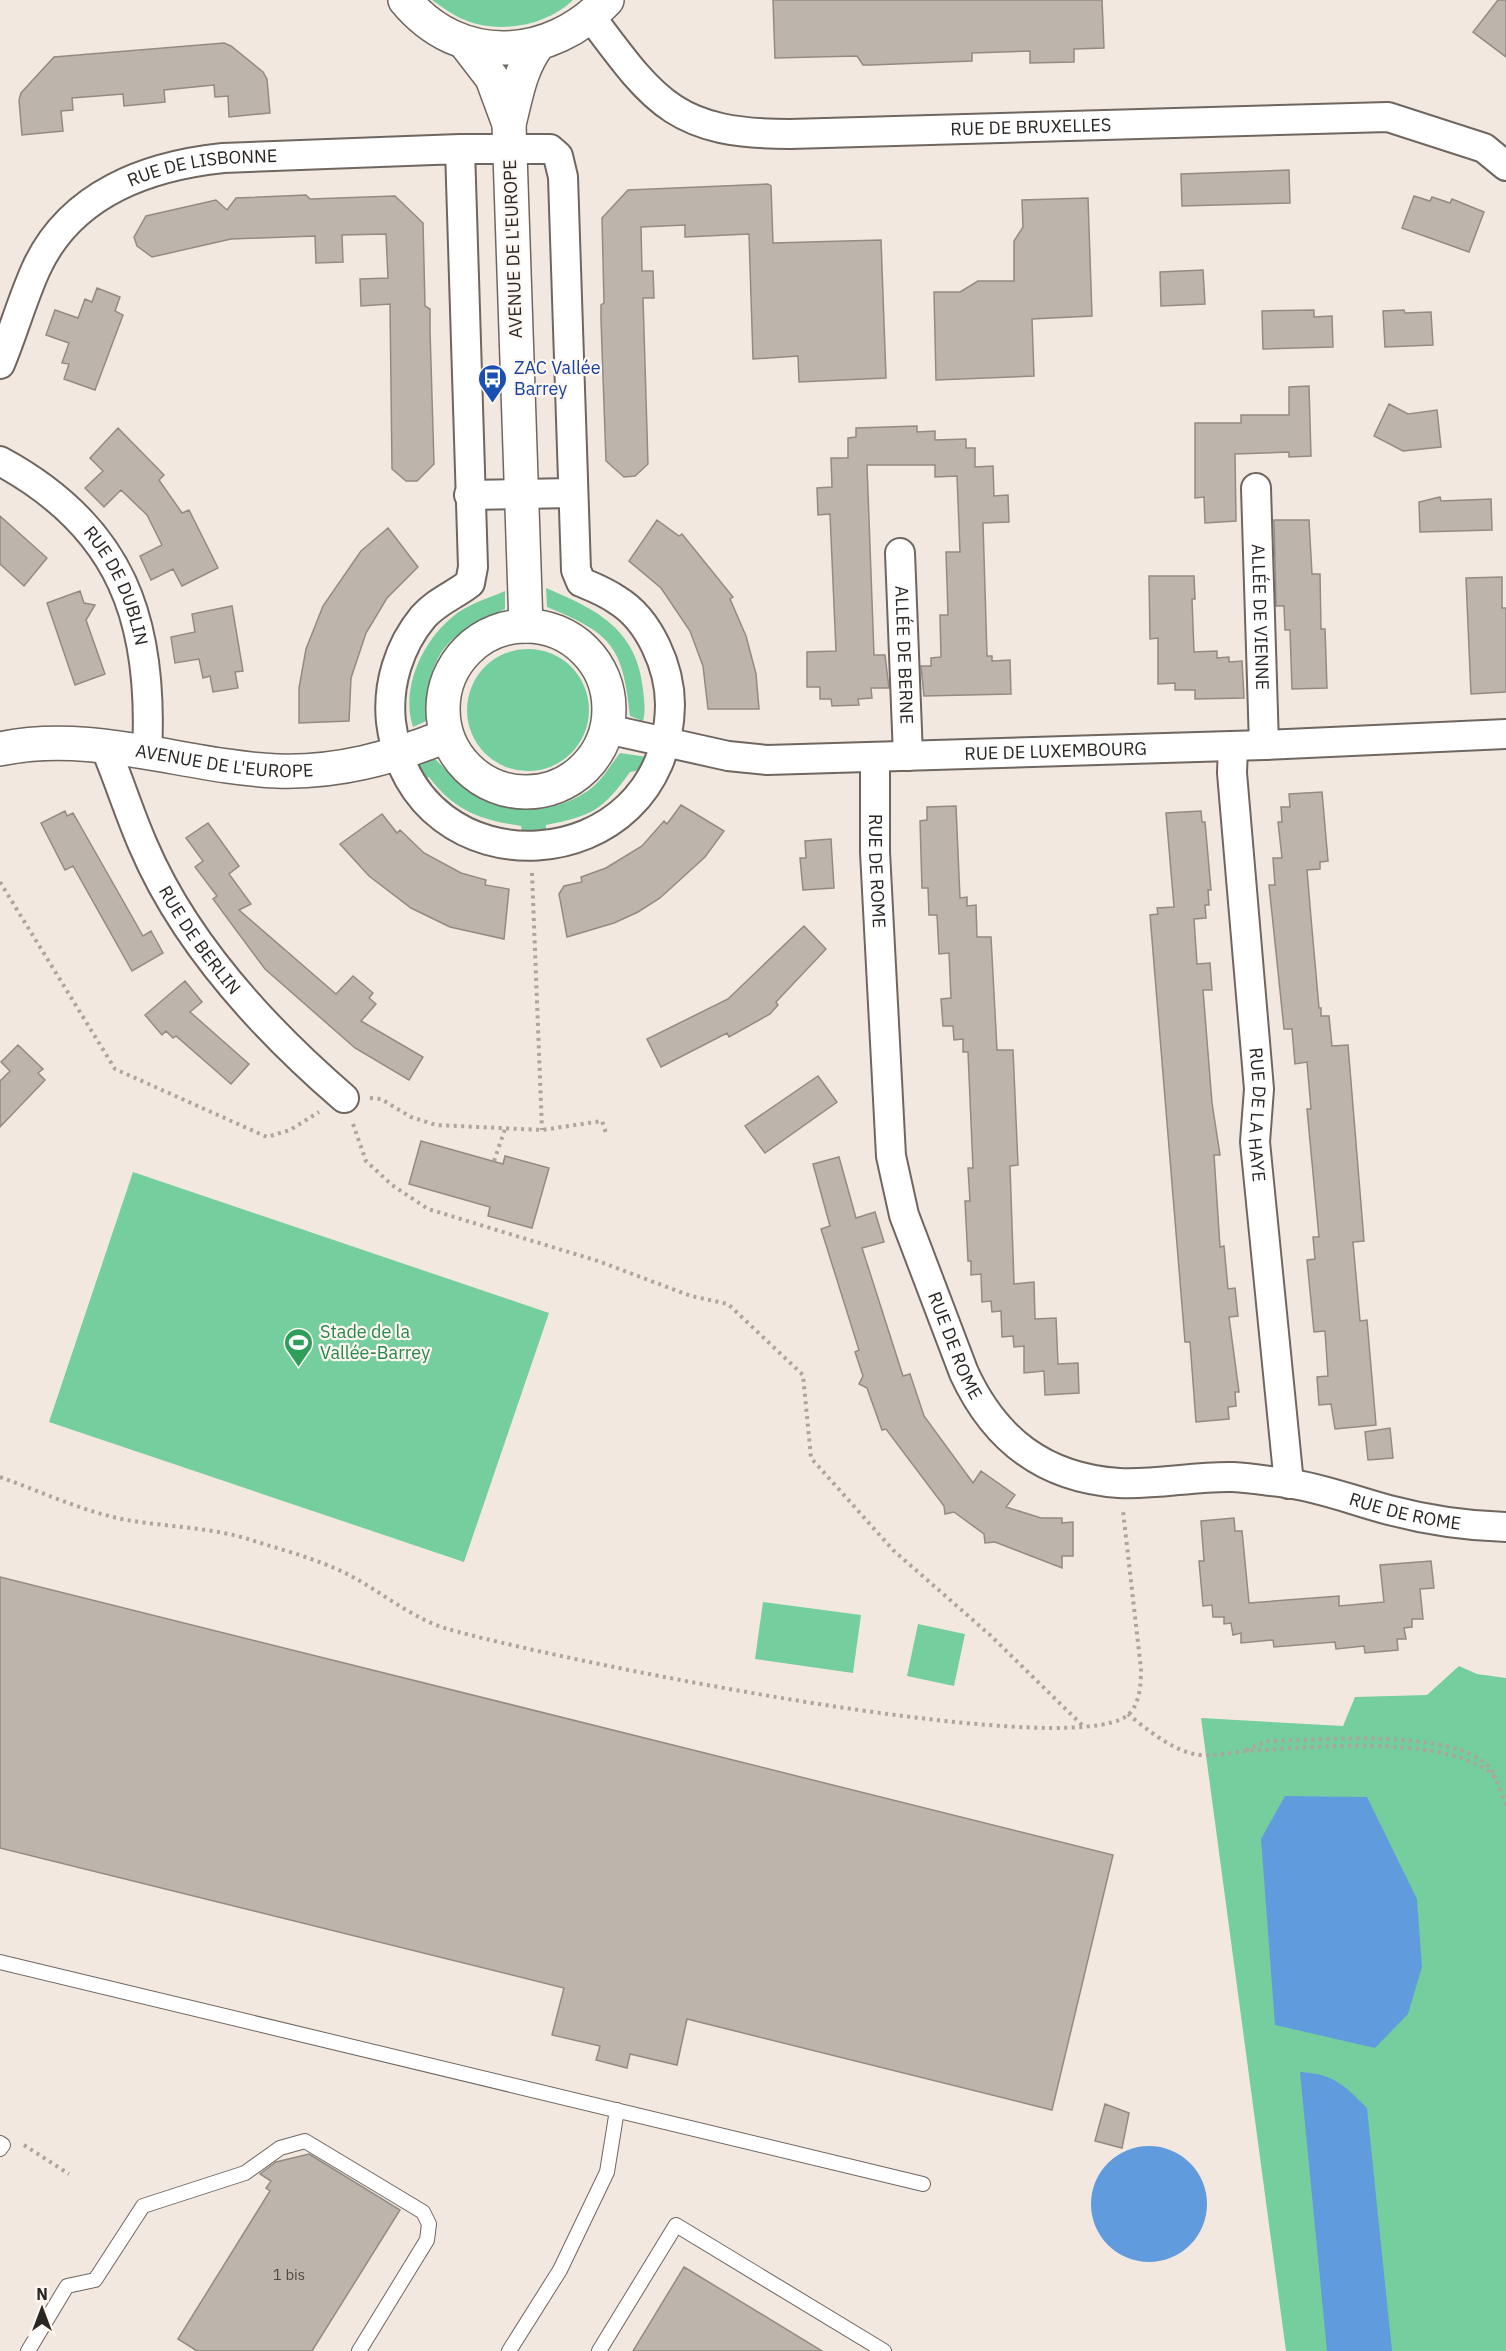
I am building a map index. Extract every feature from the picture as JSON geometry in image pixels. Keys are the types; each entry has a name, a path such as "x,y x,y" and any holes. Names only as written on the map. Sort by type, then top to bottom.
{"street":[{"path":"405,1 430,24 465,43 499,48 537,46 566,34 599,8"},
{"name":"RUE DE BRUXELLES","path":"599,8 632,72 658,98 679,114 727,131 751,134 790,134 1388,117 1484,148 1506,166"},
{"name":"AVENUE DE L'EUROPE","path":"465,43 492,78 509,136 526,626"},
{"name":"AVENUE DE L'EUROPE","path":"509,136 525,66 537,46"},
{"name":"RUE DE LISBONNE","path":"0,364 36,267 53,240 79,210 120,184 187,162 223,158 460,149 509,136 550,149 558,156 562,165 572,493"},
{"path":"460,149 469,495 473,567 470,583 442,599 423,617 409,638 398,661 392,686 390,711 398,754 413,785 429,805 449,821 471,834 495,843 521,847 547,846 580,837 617,816 636,798 651,777 665,742 670,703 667,678 659,653 646,630 630,610 617,600 581,582 576,570 576,515 572,493 469,495"},
{"name":"RUE DE DUBLIN","path":"0,461 43,487 63,504 94,538 120,577 138,627 148,673 147,753"},
{"name":"ALLÉE DE VIENNE","path":"1256,488 1264,745"},
{"name":"ALLÉE DE BERNE","path":"900,553 908,756"},
{"path":"510,627 544,628 562,634 578,644 591,657 608,692 607,729 599,749 586,766 570,780 550,789 529,792 508,790 488,783 470,771 456,755 447,736 442,705 450,674 458,660 480,639 510,627"},
{"name":"RUE DE LUXEMBOURG","path":"607,729 728,756 766,760 1264,745 1506,734"},
{"name":"AVENUE DE L'EUROPE","path":"0,749 43,743 105,747 232,766 306,771 352,767 398,754 447,736"},
{"name":"RUE DE LA HAYE","path":"1233,746 1232,773 1259,1089 1255,1142 1289,1484"},
{"name":"RUE DE BERLIN","path":"105,747 143,847 172,900 200,944 270,1029 302,1062 344,1098"},
{"name":"RUE DE ROME","path":"875,757 875,852 891,1156 904,1215 964,1373 974,1394 996,1426 1023,1451 1064,1472 1120,1483 1233,1477 1289,1484 1429,1520 1494,1527"}],"lane":[{"path":"0,1962 923,2184"},
{"path":"509,2351 560,2270 606,2172 617,2110"},
{"path":"28,2351 67,2286 95,2280 143,2205 245,2173 280,2148 305,2141 423,2212 429,2224 427,2240 359,2351"},
{"path":"0,2143 3,2145 0,2149"},
{"path":"599,2351 676,2225 884,2351"}],"path":[{"path":"532,868 542,1130"},
{"path":"0,882 115,1069 267,1137 290,1130 344,1098 381,1099 411,1117 436,1125 542,1130 602,1121 606,1133"},
{"path":"344,1098 366,1161 392,1185 428,1209 598,1261 691,1296 728,1305 803,1375 811,1458 893,1551 990,1635 1082,1725"},
{"path":"494,1161 505,1129"},
{"path":"0,1477 110,1516 222,1533 287,1552 351,1576 423,1619 445,1628 509,1644 718,1687 973,1725 1103,1723 1128,1714 1136,1704 1141,1682 1120,1483"},
{"path":"1128,1714 1154,1733 1195,1754 1356,1748 1423,1749 1453,1756 1488,1771 1497,1782"},
{"path":"1243,1751 1267,1741 1425,1741 1455,1748 1485,1761 1492,1768 1506,1805"},
{"path":"20,2143 69,2174"}],"green space":[{"path":"432,0 573,0 549,17 520,26 504,27 474,23 460,18"},
{"path":"546,588 597,613 623,636 639,668 644,701 643,721 630,716 623,673 610,645 600,634 586,625 547,607"},
{"path":"505,591 505,609 467,629 443,650 431,678 426,721 413,727 410,694 413,677 427,646 449,620 462,610"},
{"path":"528,649 552,653 571,667 585,686 589,710 585,734 571,753 552,767 528,771 504,767 485,753 471,734 467,710 471,686 485,667 504,653"},
{"path":"620,753 647,757 641,770 630,772 604,803 586,814 546,825 546,835 523,837 521,826 493,821 459,806 438,789 429,777 423,779 416,760 432,756 465,788 491,802 506,807 537,809 567,802 581,795 598,782"},
{"name":"Stade de la Vallée-Barrey","path":"133,1172 549,1313 464,1562 49,1422"},
{"path":"763,1602 861,1615 853,1673 755,1659"},
{"path":"918,1624 965,1634 954,1686 907,1676"},
{"path":"1459,1666 1477,1674 1506,1678 1506,2351 1286,2351 1201,1718 1343,1726 1355,1697 1427,1695"}],"water":[{"path":"1285,1796 1367,1797 1417,1899 1422,1967 1408,2014 1375,2048 1275,2025 1261,1839"},
{"path":"1300,2072 1322,2075 1338,2082 1367,2108 1392,2351 1327,2351"},
{"path":"1149,2146 1171,2151 1190,2163 1202,2182 1207,2204 1202,2226 1190,2245 1171,2257 1149,2262 1127,2257 1108,2245 1096,2226 1091,2204 1096,2182 1108,2163 1127,2151"}],"building":[{"path":"773,0 1102,0 1104,48 1074,49 1074,62 1030,63 1030,51 972,53 972,61 871,65 863,65 857,56 775,58"},
{"path":"1498,0 1506,0 1506,57 1473,32"},
{"path":"224,43 263,72 267,79 270,113 229,117 228,96 215,97 214,85 164,90 165,102 124,106 123,94 72,98 73,110 61,111 63,131 22,135 19,100 21,93 54,57"},
{"path":"1289,170 1290,203 1182,206 1181,174"},
{"path":"768,184 771,186 773,243 881,240 886,378 799,382 798,356 753,359 749,234 685,237 685,225 641,227 642,271 653,271 654,298 643,298 648,464 635,476 624,477 606,461 601,320 601,305 604,303 602,218 628,190"},
{"path":"306,195 310,199 395,196 423,223 425,306 430,309 434,464 417,481 406,481 392,469 390,304 361,306 360,279 388,278 386,234 342,235 343,262 316,263 315,236 231,239 152,257 137,246 134,237 146,216 216,200 227,210 236,198"},
{"path":"1414,196 1430,201 1432,197 1450,203 1452,199 1484,212 1469,252 1402,228"},
{"path":"1088,198 1092,316 1032,319 1034,376 936,380 934,292 960,292 978,281 1014,281 1014,241 1023,227 1022,200"},
{"path":"1203,270 1205,304 1161,306 1160,272"},
{"path":"97,288 120,297 115,311 123,315 95,390 64,379 69,364 62,363 69,343 46,335 55,310 78,318 85,299 92,302"},
{"path":"1314,310 1314,317 1332,316 1333,347 1263,349 1262,311"},
{"path":"1404,310 1405,313 1431,312 1433,345 1385,347 1383,311"},
{"path":"1309,386 1311,456 1289,457 1289,452 1235,454 1236,521 1205,523 1204,497 1195,498 1195,423 1241,423 1241,415 1289,415 1289,387"},
{"path":"1389,404 1408,414 1437,410 1441,447 1403,451 1374,436"},
{"path":"917,426 917,432 935,431 935,440 966,439 966,448 975,448 975,467 993,466 994,496 1008,495 1009,522 983,523 987,656 992,656 992,661 1010,660 1011,694 924,696 921,666 931,666 931,658 941,657 940,615 948,615 946,552 960,552 957,476 935,477 935,465 867,465 874,655 885,655 889,688 871,688 872,698 858,699 859,705 832,706 831,699 820,699 820,687 807,687 807,652 836,651 830,514 818,515 817,488 832,487 831,458 848,458 848,438 856,437 856,428"},
{"path":"118,428 164,475 159,480 182,513 189,510 218,568 182,586 173,569 151,580 140,556 162,545 147,515 121,490 104,507 85,488 103,471 90,458"},
{"path":"1440,497 1441,501 1491,499 1492,530 1420,532 1419,502"},
{"path":"0,516 47,558 24,586 0,564"},
{"path":"657,520 679,536 682,534 733,597 730,599 746,636 756,674 759,709 708,709 703,666 690,631 661,588 629,561"},
{"path":"1274,520 1309,520 1312,574 1320,574 1321,629 1325,629 1327,688 1292,689 1290,630 1285,630 1284,606 1276,606"},
{"path":"388,528 418,567 387,598 366,633 351,678 349,721 299,723 299,688 306,649 323,606 361,551"},
{"path":"1149,576 1194,576 1195,599 1192,599 1194,652 1217,651 1217,658 1229,657 1229,662 1242,661 1244,698 1195,699 1195,690 1175,690 1175,683 1158,684 1158,638 1150,639"},
{"path":"1502,577 1502,608 1506,608 1506,692 1471,694 1466,578"},
{"path":"80,591 84,603 95,605 86,620 105,674 75,685 47,603"},
{"path":"232,606 243,671 235,672 238,688 213,692 210,676 203,678 199,659 175,663 171,637 195,632 192,614"},
{"path":"1322,792 1328,861 1320,862 1320,869 1307,870 1311,918 1321,1016 1329,1016 1332,1046 1348,1045 1364,1241 1353,1242 1360,1321 1367,1320 1376,1425 1335,1429 1331,1404 1319,1405 1317,1377 1328,1376 1325,1331 1314,1332 1307,1260 1315,1259 1313,1237 1319,1237 1307,1109 1311,1109 1307,1062 1295,1064 1292,1029 1284,1029 1269,885 1275,885 1273,858 1282,858 1278,822 1282,822 1281,807 1290,807 1289,794"},
{"path":"681,805 724,831 705,857 660,898 638,912 614,923 567,937 559,894 564,886 582,882 581,877 606,868 642,846 664,821 667,824"},
{"path":"956,806 960,898 967,897 967,906 976,905 977,937 991,937 997,1050 1013,1050 1018,1165 1010,1166 1014,1284 1034,1282 1035,1319 1056,1318 1058,1364 1078,1363 1079,1393 1045,1395 1044,1371 1024,1373 1024,1346 1014,1347 1013,1336 1002,1337 1001,1311 992,1312 991,1301 982,1302 981,1274 971,1275 971,1261 968,1261 965,1201 970,1201 968,1168 973,1168 968,1052 963,1052 963,1039 954,1040 953,1026 943,1026 941,999 951,998 949,953 939,954 937,915 929,915 928,888 922,888 920,821 927,820 927,807"},
{"path":"65,811 67,816 73,813 143,936 151,931 163,953 132,971 73,866 65,870 41,823"},
{"path":"1201,811 1202,822 1205,822 1211,890 1208,890 1209,905 1205,905 1206,918 1194,919 1197,964 1210,963 1212,990 1203,990 1212,1103 1220,1155 1214,1155 1220,1247 1224,1246 1228,1289 1235,1288 1238,1316 1229,1317 1239,1392 1235,1392 1236,1406 1228,1407 1229,1419 1196,1422 1190,1342 1185,1342 1150,915 1158,914 1157,908 1174,907 1166,813"},
{"path":"382,814 397,833 400,830 424,853 461,873 486,880 485,885 509,889 504,939 450,927 411,908 369,876 340,844"},
{"path":"208,823 239,866 229,874 251,904 239,910 336,994 353,976 373,993 369,998 376,1004 361,1021 423,1057 409,1080 355,1048 265,969 213,899 217,896 195,867 203,861 186,838"},
{"path":"831,839 834,888 803,890 800,858 806,858 805,841"},
{"path":"804,926 826,949 776,1002 778,1005 770,1014 729,1037 727,1033 661,1067 647,1039 728,999"},
{"path":"185,981 202,1002 190,1012 249,1064 231,1084 176,1036 173,1038 166,1031 162,1035 145,1015"},
{"path":"18,1045 43,1069 38,1073 45,1080 0,1127 0,1081 10,1071 1,1062"},
{"path":"818,1076 837,1102 765,1153 745,1126"},
{"path":"421,1141 503,1164 505,1156 549,1168 532,1228 488,1216 490,1207 409,1184"},
{"path":"839,1157 856,1218 875,1212 884,1242 862,1248 903,1376 910,1374 924,1416 973,1483 981,1471 1015,1495 1006,1507 1041,1518 1062,1518 1062,1523 1073,1522 1073,1556 1062,1556 1062,1568 995,1542 985,1543 984,1534 954,1512 945,1514 944,1506 886,1429 882,1430 867,1388 859,1384 863,1376 855,1352 859,1350 821,1229 830,1226 813,1164"},
{"path":"1390,1428 1393,1458 1368,1460 1365,1432"},
{"path":"1234,1518 1235,1531 1242,1531 1249,1603 1339,1596 1339,1606 1384,1602 1380,1565 1431,1561 1434,1588 1420,1589 1423,1619 1412,1619 1412,1627 1404,1628 1406,1639 1397,1639 1398,1650 1365,1653 1364,1646 1336,1649 1335,1642 1274,1647 1273,1640 1241,1643 1241,1633 1233,1635 1231,1623 1224,1624 1224,1617 1213,1617 1212,1605 1203,1606 1199,1561 1204,1561 1201,1521"},
{"path":"0,1577 1113,1855 1052,2110 687,2019 677,2065 630,2054 627,2068 596,2060 600,2046 552,2035 564,1988 0,1848"},
{"path":"1105,2104 1129,2113 1122,2148 1095,2141"},
{"path":"309,2154 400,2210 312,2351 197,2351 178,2339 270,2191 266,2188 271,2181 260,2174 276,2162"},
{"path":"684,2267 822,2351 633,2351"}],"place":[{"name":"ZAC Vallée Barrey","path":"493,404"},
{"name":"Stade de la Vallée-Barrey","path":"299,1368"}]}
